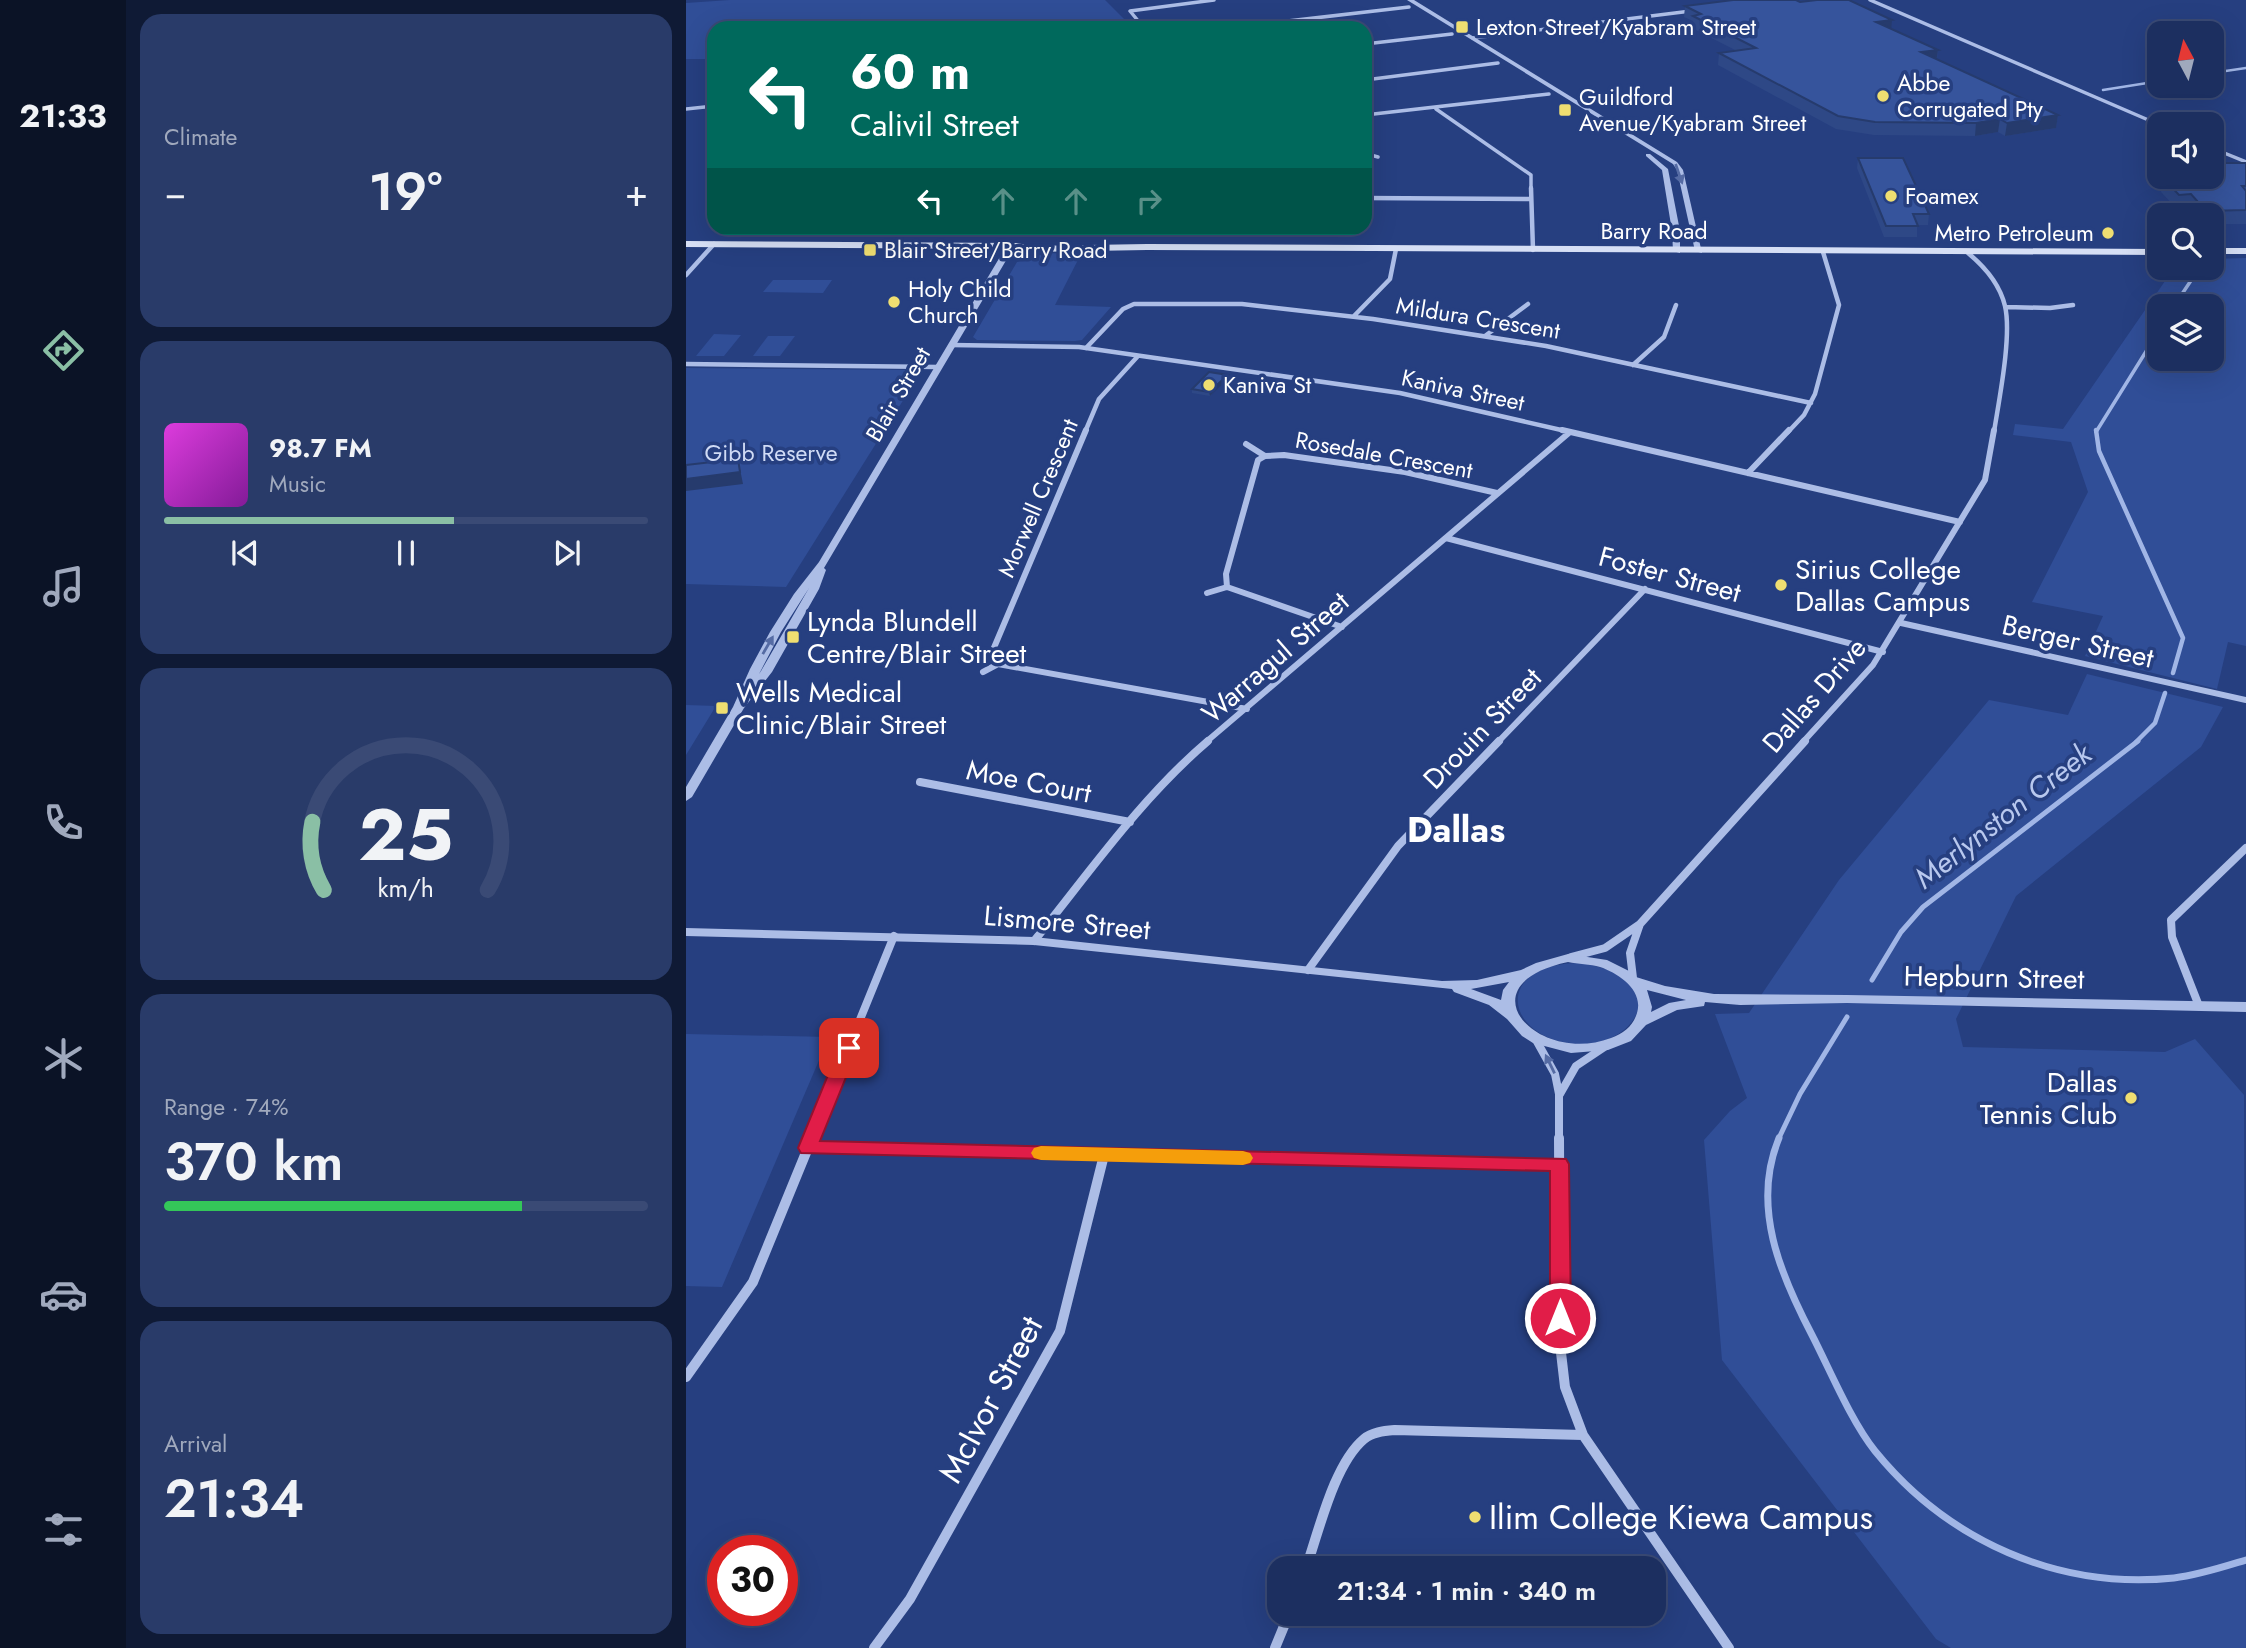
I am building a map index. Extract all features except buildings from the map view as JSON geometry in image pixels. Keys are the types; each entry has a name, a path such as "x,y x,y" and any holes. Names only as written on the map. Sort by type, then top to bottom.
{"main road":[{"name":"Barry Road","path":"686,244 1031,249 1147,247 2147,252"},
{"path":"2224,251 2246,251"}],"street":[{"path":"1137,21 1130,11 1214,0"},
{"path":"1399,0 1439,18 1473,38 1675,163 1680,170 1699,251"},
{"path":"1870,0 2147,119"},
{"path":"1281,21 1410,4 1452,34 1644,153 1665,169 1677,251"},
{"path":"1473,38 1694,10"},
{"path":"1439,18 1456,31 1452,34"},
{"path":"1372,43 1465,34"},
{"path":"1372,79 1498,63"},
{"path":"1372,114 1436,109 1561,92"},
{"path":"686,109 707,107"},
{"path":"1436,109 1531,176 1533,250"},
{"path":"1644,153 1656,151"},
{"path":"2224,153 2246,163"},
{"path":"1372,155 1378,157"},
{"path":"1372,198 1531,199"},
{"path":"686,275 714,244"},
{"name":"Blair Street","path":"686,797 739,707 766,672 814,589 823,563 1010,247"},
{"path":"1354,316 1390,279 1396,249"},
{"path":"1748,473 1804,415 1811,403 1839,305 1823,252"},
{"path":"1968,253 1987,267"},
{"path":"1987,253 1987,267 2006,307 2050,308 2073,305"},
{"path":"1086,348 1123,309 1134,304 1128,298"},
{"name":"Mildura Crescent","path":"1134,304 1242,304 1354,316 1485,336 1811,403"},
{"path":"1485,336 1528,304"},
{"path":"1633,365 1664,337 1676,304"},
{"name":"Dallas Drive","path":"1568,958 1605,948 1640,924 1883,652 1987,474 2006,307"},
{"name":"Kaniva Street","path":"951,345 1086,348 1406,394 1960,522"},
{"name":"Morwell Crescent","path":"998,664 993,650 1099,399 1138,356"},
{"path":"686,364 939,367"},
{"name":"Warragul Street","path":"1034,941 1177,768 1570,432"},
{"name":"Rosedale Crescent","path":"1246,444 1265,456"},
{"name":"Rosedale Crescent","path":"1227,587 1226,574 1255,463 1265,456 1284,455 1405,472 1497,493"},
{"name":"Foster Street","path":"1446,538 1883,652"},
{"path":"1207,593 1227,587 1247,597 1342,627"},
{"name":"Drouin Street","path":"1308,970 1398,846 1645,589"},
{"name":"Berger Street","path":"1901,623 2246,700"},
{"path":"983,672 998,664 1247,709"},
{"name":"Moe Court","path":"920,782 1130,822"},
{"path":"2199,1006 2172,937 2171,920 2246,848"},
{"name":"Dallas Drive","path":"1635,979 1630,953 1640,924"},
{"name":"Lismore Street","path":"686,932 1034,941 1441,985 1473,992 1494,1002 1512,1016"},
{"path":"686,1377 754,1282 894,936"},
{"path":"1559,1094 1576,1066 1623,1039 1641,1022 1647,1001 1635,979 1609,964 1589,959 1548,961 1524,974 1510,992 1508,1005 1512,1016 1524,1031 1561,1047 1583,1049 1611,1044"},
{"name":"Lismore Street","path":"1441,985 1477,984 1524,974"},
{"name":"Hepburn Street","path":"1635,979 1670,994 1741,999 1840,998 2246,1007"},
{"name":"Hepburn Street","path":"1641,1022 1674,1006 1741,999"},
{"path":"1534,1037 1555,1073 1559,1094 1562,1367 1568,1397 1583,1434 1729,1648"},
{"path":"808,1148 1559,1164"},
{"name":"McIvor Street","path":"874,1648 911,1599 1060,1331 1104,1155"},
{"path":"1311,1556 1341,1475 1353,1451 1373,1434 1395,1430 1583,1434"},
{"path":"1275,1648 1284,1626"}],"green space":[{"path":"730,0 1105,0 1126,21 707,21 707,59 686,59 686,3"},
{"path":"1046,253 1081,254 1055,305 1111,307 1082,340 977,340 973,337 1017,262"},
{"path":"2246,258 2246,646 2228,642 2217,689 2085,656 2103,616 2032,602 2088,492 2071,442 2013,435 2015,424 2063,429 2147,307 2147,371 2224,371 2224,294 2156,294 2166,280 2224,280 2224,259"},
{"path":"773,280 832,280 823,293 763,292"},
{"path":"714,334 741,335 724,356 696,356"},
{"path":"768,336 795,336 780,356 753,356"},
{"name":"Gibb Reserve","path":"686,368 912,370 919,375 786,587 686,584"},
{"path":"2087,674 2223,707 2201,747 2016,896 1956,1019 1963,1047 2165,1052 2195,1039 2244,1095 2246,1648 1951,1648 1936,1639 1722,1360 1704,1140 1730,1111 1747,1098 1715,1014 1749,1013 1839,880 1989,700 2068,715"},
{"path":"686,705 716,706 686,755"},
{"path":"1581,963 1614,972 1633,986 1639,1002 1634,1018 1621,1032 1601,1041 1577,1044 1549,1038 1527,1023 1521,1014 1518,1004 1523,984 1544,969"},
{"path":"686,1034 829,1037 722,1287 686,1286"}],"waterway":[{"name":"Merlynston Creek","path":"2224,71 2246,68"},
{"name":"Merlynston Creek","path":"2103,90 2147,83"},
{"name":"Merlynston Creek","path":"2182,294 2191,280"},
{"name":"Merlynston Creek","path":"2096,432 2147,350"},
{"name":"Merlynston Creek","path":"2096,432 2099,451 2183,638 2173,673"},
{"name":"Merlynston Creek","path":"2136,742 2155,723 2165,693"},
{"name":"Merlynston Creek","path":"1872,980 1901,932 1923,907 2138,741"},
{"name":"Merlynston Creek","path":"1778,1140 1800,1094 1847,1017"},
{"name":"Merlynston Creek","path":"1779,1138 1771,1163 1768,1189 1769,1214 1780,1264 1800,1312 1841,1395 1866,1439 1904,1483 1936,1510 1971,1534 2008,1553 2048,1567 2089,1576 2131,1580 2183,1577 2246,1560"}],"slow traffic":[{"path":"1041,1153 1243,1158"}],"place":[{"name":"Lexton Street/Kyabram Street","path":"1462,27"},
{"name":"Abbe Corrugated Pty","path":"1883,96"},
{"name":"Guildford Avenue/Kyabram Street","path":"1565,110"},
{"name":"Foamex","path":"1891,196"},
{"name":"Metro Petroleum","path":"2108,233"},
{"name":"Blair Street/Barry Road","path":"870,250"},
{"name":"Holy Child Church","path":"894,302"},
{"name":"Kaniva St","path":"1209,385"},
{"name":"Sirius College Dallas Campus","path":"1781,585"},
{"name":"Lynda Blundell Centre/Blair Street","path":"793,637"},
{"name":"Wells Medical Clinic/Blair Street","path":"722,708"},
{"name":"Dallas Tennis Club","path":"2131,1098"},
{"name":"Ilim College Kiewa Campus","path":"1475,1517"}],"district":[{"name":"Dallas","path":"1456,830"}],"route":[{"path":"849,1048 808,1148 1559,1164 1560,1318"}]}
